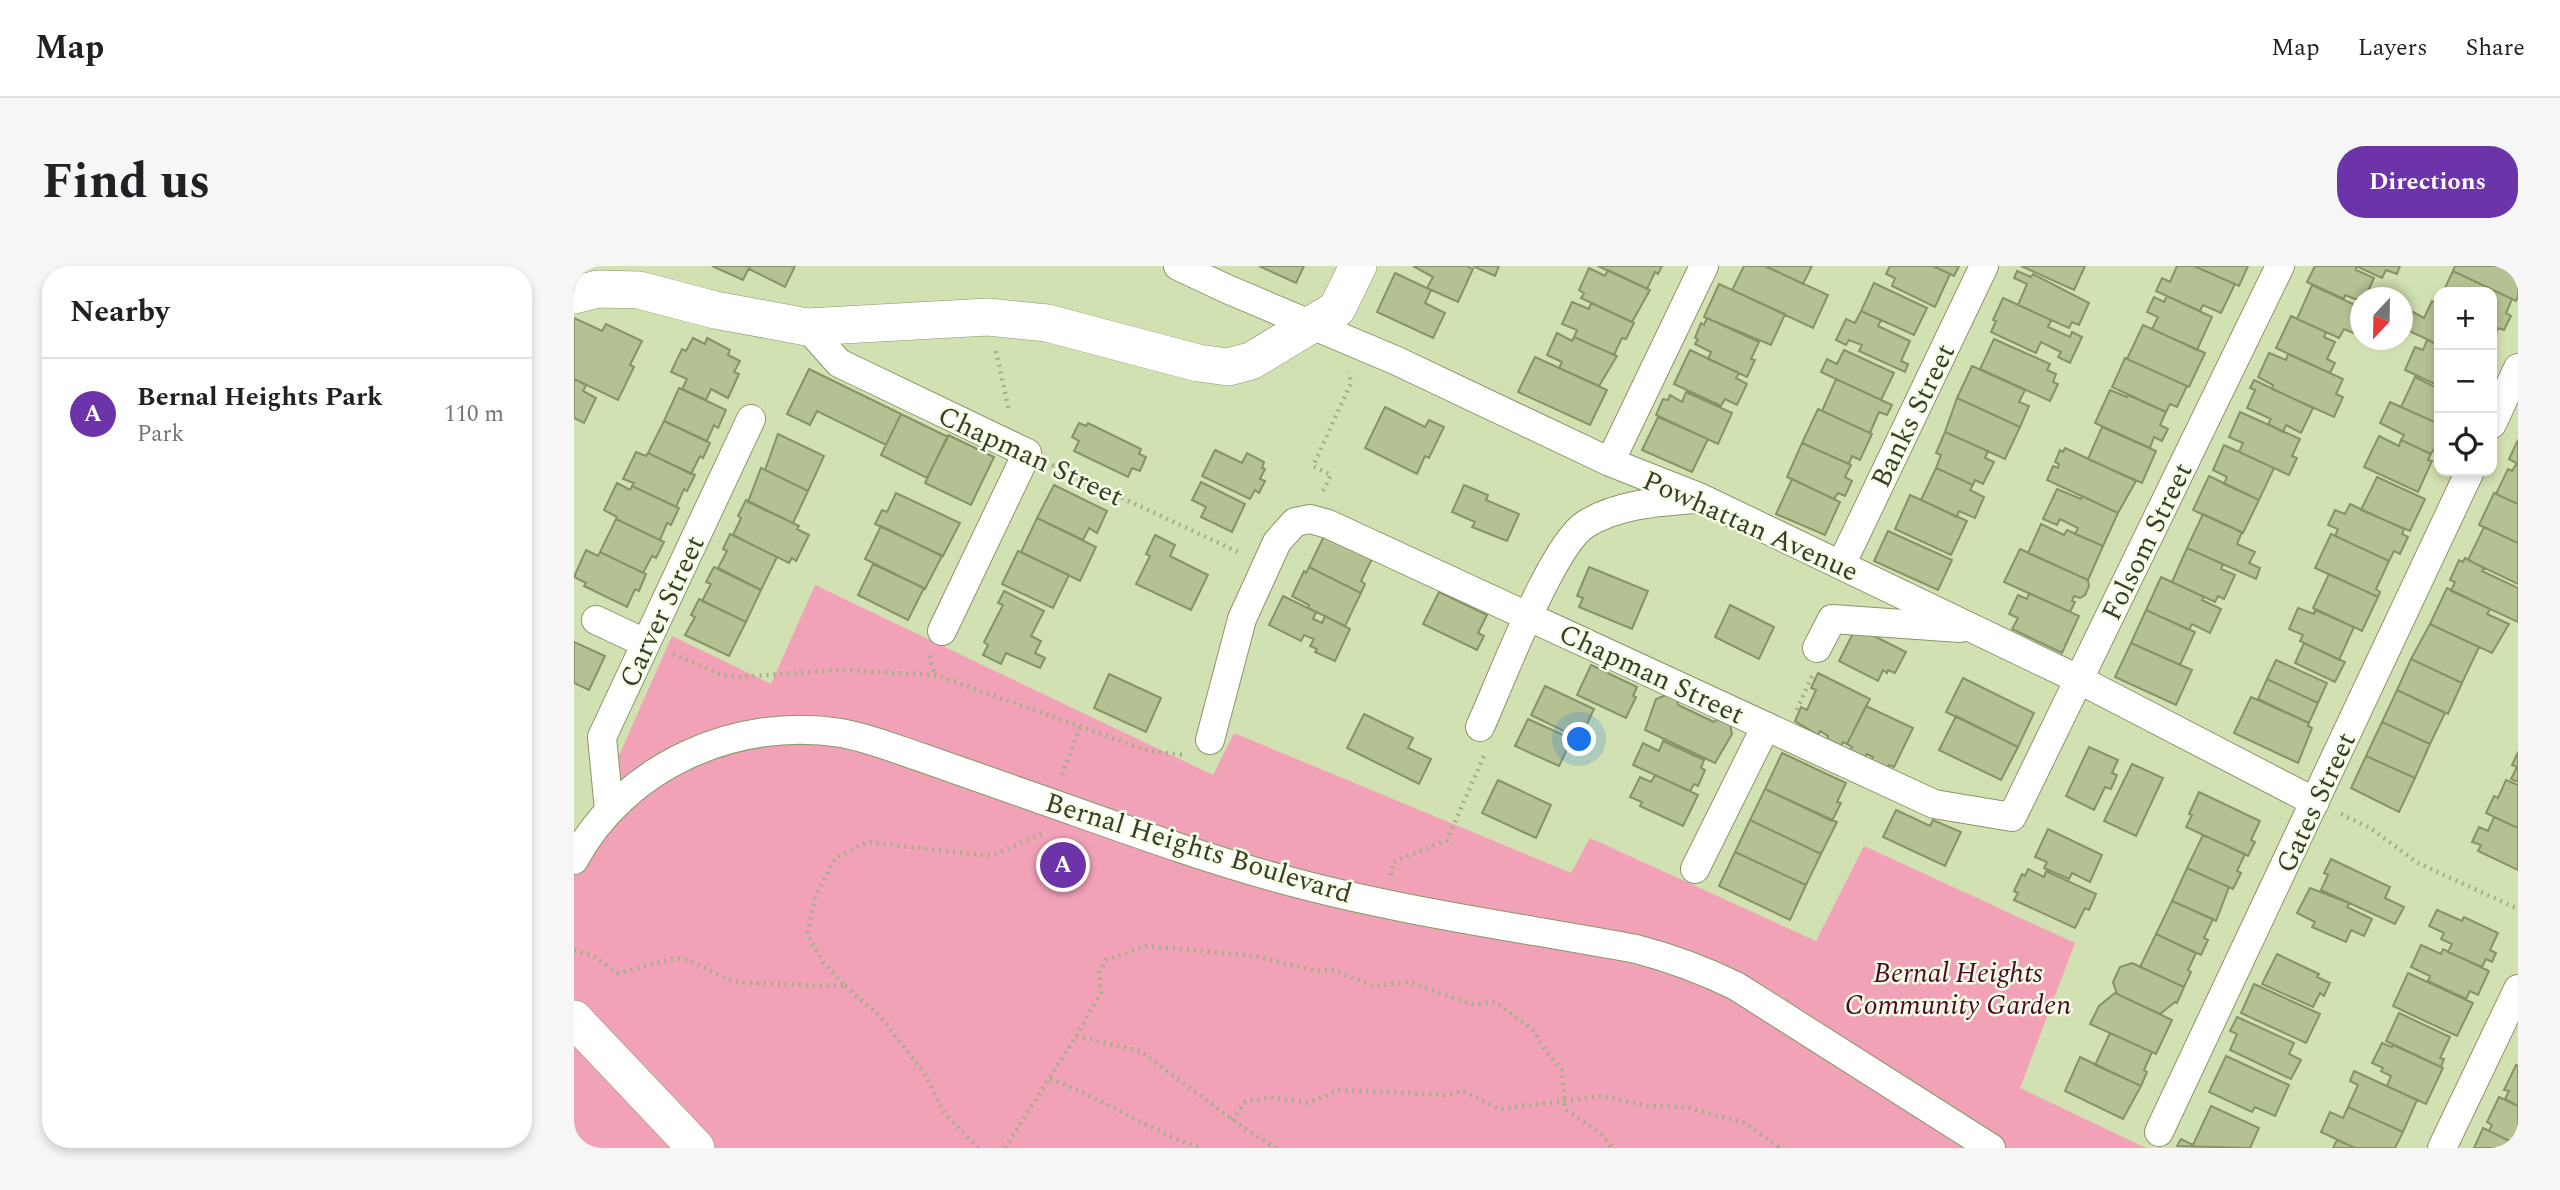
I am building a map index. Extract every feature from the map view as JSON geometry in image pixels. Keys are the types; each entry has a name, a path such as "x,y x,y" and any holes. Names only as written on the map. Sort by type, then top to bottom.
{"street":[{"name":"Powhattan Avenue","path":"1178,266 1314,325 1611,462 1701,498 2078,679 2315,802"},
{"path":"574,295 598,289 639,290 715,310 807,327 988,317 1047,323 1198,363 1227,367 1251,361 1337,309 1358,266"},
{"path":"1611,462 1704,266"},
{"name":"Banks Street","path":"1841,565 1984,266"},
{"name":"Folsom Street","path":"2012,817 2280,266"},
{"name":"Chapman Street","path":"807,327 839,363 1027,453"},
{"path":"2497,413 2518,368"},
{"name":"Carver Street","path":"609,810 602,737 751,419"},
{"path":"942,631 1027,453"},
{"name":"Gates Street","path":"2159,1132 2468,476"},
{"path":"1480,727 1551,569 1573,535 1585,524 1640,504 1701,498"},
{"path":"1210,740 1242,619 1277,542 1303,520"},
{"name":"Chapman Street","path":"1303,520 1328,524 1934,804 2012,817"},
{"path":"1817,648 1832,619 1973,628"},
{"path":"596,620 645,643"},
{"name":"Bernal Heights Boulevard","path":"574,860 609,810 654,771 684,755 766,732 805,730 840,733 875,741 1282,879 1385,902 1636,949 1703,970 1766,1005 1991,1148"},
{"path":"1695,869 1776,730"},
{"path":"2442,1148 2518,989"},
{"path":"574,1019 696,1148"}],"path":[{"path":"988,317 1012,422"},
{"path":"1303,520 1331,475 1313,466 1351,383 1348,370"},
{"name":"Chapman Street","path":"1027,453 1266,566"},
{"path":"645,643 722,674 739,677 849,670 936,675 1149,751 1192,755 1203,751 1210,740"},
{"path":"1776,730 1814,672 1817,648"},
{"path":"978,1148 945,1114 924,1073 881,1017 845,986 824,963 807,935 815,898 835,858 868,842 990,856 1046,832 1052,803 1080,727"},
{"path":"1385,902 1393,862 1447,840 1492,738 1480,727"},
{"path":"2371,828 2418,863 2518,909"},
{"path":"1004,1148 1050,1079 1101,992 1099,972 1107,960 1147,946 1255,957 1316,971 1334,970 1373,986 1408,982 1472,1004 1496,1002 1532,1029 1562,1070 1565,1109 1602,1135 1612,1148"},
{"path":"574,950 593,956 618,973 676,958 691,961 729,979 746,983 845,986"},
{"path":"1076,1036 1140,1051 1232,1120 1276,1148"},
{"path":"1050,1079 1084,1091 1170,1138 1201,1148"},
{"path":"1232,1120 1245,1102 1270,1097 1307,1103 1340,1090 1445,1095 1463,1091 1499,1109 1603,1096 1648,1106 1686,1107 1744,1123 1780,1148"}],"green space":[{"name":"Bernal Heights Community Garden","path":"815,585 1213,775 1234,733 1571,873 1590,838 1816,941 1864,846 2075,943 2020,1088 2146,1148 574,1148 574,857 672,636 771,684"}],"building":[{"path":"712,266 750,266 743,280"},
{"path":"750,266 795,266 785,287 749,269"},
{"path":"1259,266 1304,266 1296,283"},
{"path":"1413,266 1467,266 1473,269 1458,302 1427,288 1433,277"},
{"path":"1473,266 1499,266 1495,276"},
{"path":"1598,266 1662,266 1658,274 1655,272 1647,289"},
{"path":"1744,266 1765,266 1828,295 1813,328 1732,290"},
{"path":"1765,266 1812,266 1803,284"},
{"path":"1890,266 1933,266 1950,274 1935,307 1892,286 1895,278 1886,274"},
{"path":"1933,266 1959,266 1954,276"},
{"path":"2021,266 2085,266 2074,290"},
{"path":"2177,266 2194,266 2235,284 2221,313 2203,305 2200,311 2156,291 2162,278 2170,282"},
{"path":"2194,266 2248,266 2239,286"},
{"path":"2315,266 2356,266 2356,270 2374,278 2370,287 2350,287 2350,297 2345,295 2344,299 2307,282"},
{"path":"2356,266 2400,266 2397,274 2386,270 2382,278"},
{"path":"2455,266 2518,266 2516,301 2497,292 2497,287 2487,287 2453,271"},
{"path":"1589,268 1605,276 1608,270 1650,290 1632,322 1581,298 1584,293 1579,290"},
{"path":"2017,271 2031,277 2033,274 2089,303 2079,325 2072,322 2069,328 2018,305 2027,284 2014,278"},
{"path":"2453,271 2487,287 2445,287"},
{"path":"1395,273 1431,290 1425,303 1445,313 1433,338 1377,312"},
{"path":"1874,283 1927,308 1914,335 1861,311"},
{"path":"1719,284 1785,314 1771,345 1704,317"},
{"path":"2312,285 2350,303 2350,332 2344,329 2339,338 2297,319"},
{"path":"2497,292 2512,299 2506,313 2511,316 2504,330 2498,328 2497,331"},
{"path":"2167,296 2212,317 2197,350 2152,329 2158,317 2147,312 2154,297 2164,302"},
{"path":"2003,298 2051,320 2048,327 2070,337 2072,332 2082,337 2070,363 2058,357 2061,352 2041,342 2036,353 1991,332 1996,321 1993,320"},
{"path":"2432,301 2434,343 2413,333 2413,312 2424,318"},
{"path":"1572,302 1589,309 1591,303 1634,323 1626,339 1622,338 1614,355 1574,337 1577,330 1562,324"},
{"path":"1861,311 1881,320 1878,326 1910,341 1901,361 1908,364 1905,372 1859,351 1862,345 1849,340 1846,345 1836,340 1846,319 1855,323"},
{"path":"2291,316 2326,332 2324,337 2335,342 2327,359 2335,363 2330,373 2276,348"},
{"path":"574,318 602,331 606,324 642,341 630,365 634,367 618,400 574,379"},
{"path":"1707,318 1759,342 1747,377 1708,359 1711,352 1695,344 1701,323 1704,325"},
{"path":"2143,325 2205,353 2189,387 2127,359"},
{"path":"1557,333 1572,341 1574,337 1617,356 1599,386 1559,368 1562,362 1547,355"},
{"path":"693,338 705,344 707,338 730,350 728,355 740,361 734,372 739,374 728,398 711,389 706,400 682,389 687,379 671,372 682,349 686,351"},
{"path":"1994,339 2050,364 2047,370 2056,374 2053,382 2058,384 2050,401 1980,369"},
{"path":"2427,340 2434,343 2434,384 2405,370 2415,347 2423,350"},
{"path":"1690,350 1739,373 1736,378 1747,384 1737,405 1725,399 1721,406 1674,384"},
{"path":"1844,350 1894,373 1881,400 1821,372 1827,359 1837,364"},
{"path":"2269,353 2286,360 2288,354 2343,379 2336,394 2343,397 2334,417 2272,389 2273,385 2258,377"},
{"path":"1535,357 1607,390 1590,425 1518,392"},
{"path":"2125,358 2187,386 2177,407 2170,404 2166,412 2112,387"},
{"path":"1972,366 2025,390 2019,402 2029,406 2020,427 1957,398"},
{"path":"809,369 901,414 886,445 817,411 810,425 787,414"},
{"path":"2415,377 2434,386 2434,422 2401,407"},
{"path":"574,379 586,385 583,391 596,398 584,423 574,418"},
{"path":"1836,379 1892,405 1887,415 1879,412 1870,433 1822,411"},
{"path":"2254,380 2313,408 2301,433 2286,425 2283,432 2268,424 2271,419 2247,408 2255,390 2250,388"},
{"path":"679,388 726,410 718,428 714,425 707,441 664,421"},
{"path":"2110,390 2166,412 2160,425 2168,429 2162,441 2154,437 2150,448 2095,423"},
{"path":"1686,392 1732,413 1718,444 1656,415 1663,399 1668,400 1670,395 1682,402"},
{"path":"1957,398 2020,427 2005,459 1945,432"},
{"path":"2390,402 2434,422 2434,450 2431,454 2401,440 2404,435 2380,423"},
{"path":"1385,407 1425,427 1429,420 1444,427 1429,458 1425,456 1417,474 1365,448"},
{"path":"1818,409 1872,434 1860,460 1852,456 1849,464 1802,443"},
{"path":"2240,412 2300,439 2292,456 2297,458 2289,475 2239,452 2243,443 2229,437"},
{"path":"901,414 948,437 927,478 881,455"},
{"path":"1658,417 1708,439 1692,472 1642,450"},
{"path":"664,421 710,443 691,474 648,453"},
{"path":"1079,423 1086,426 1088,423 1141,449 1139,454 1146,457 1140,471 1132,468 1128,477 1074,451 1079,441 1072,437"},
{"path":"2102,427 2156,451 2142,483 2088,459"},
{"path":"1945,432 1988,451 1985,458 1994,462 1983,484 1975,480 1973,485 1936,468 1941,455 1936,453"},
{"path":"778,434 824,456 808,491 765,470"},
{"path":"948,435 994,457 971,505 925,483"},
{"path":"2379,436 2399,446 2401,440 2431,454 2428,460 2432,461 2418,492 2364,467"},
{"path":"2518,440 2518,464 2509,459"},
{"path":"1802,443 1851,465 1845,477 1852,481 1845,496 1838,493 1834,499 1787,477"},
{"path":"2224,445 2274,468 2259,500 2224,484 2227,477 2213,470"},
{"path":"2065,448 2136,481 2118,513 2047,480 2053,466 2058,468 2059,464 2055,462 2060,450 2063,452"},
{"path":"1215,450 1242,463 1247,453 1264,462 1262,468 1265,469 1260,479 1265,481 1259,493 1255,490 1250,499 1202,476"},
{"path":"636,452 646,456 648,453 695,475 687,491 684,489 676,507 623,479"},
{"path":"2517,463 2518,504 2496,494 2508,469 2512,471"},
{"path":"761,468 808,491 793,523 748,502"},
{"path":"1936,468 1973,485 1970,490 1984,497 1975,518 1959,511 1957,517 1921,500"},
{"path":"2209,476 2259,500 2243,533 2193,510"},
{"path":"2377,477 2425,499 2410,531 2361,510"},
{"path":"1792,479 1840,502 1825,535 1776,514"},
{"path":"1201,482 1245,504 1232,532 1201,517 1206,507 1192,500"},
{"path":"617,483 630,490 632,486 679,508 671,525 667,523 660,540 616,519 617,517 604,510"},
{"path":"1054,485 1107,511 1097,533 1089,528 1083,540 1037,518"},
{"path":"1464,485 1488,495 1486,500 1519,514 1507,541 1472,527 1475,522 1452,512"},
{"path":"2057,489 2081,499 2082,496 2118,513 2103,546 2075,534 2078,528 2060,519 2057,525 2043,519"},
{"path":"896,493 960,523 943,556 875,524 882,510 887,512"},
{"path":"2494,493 2518,504 2518,543 2479,525"},
{"path":"1910,495 1967,521 1951,555 1895,529"},
{"path":"746,500 799,526 797,529 809,535 796,561 792,558 789,563 733,535"},
{"path":"2350,504 2404,529 2402,534 2408,537 2400,554 2394,551 2389,561 2335,536 2338,529 2328,525 2335,510 2345,514"},
{"path":"2203,514 2242,532 2237,544 2255,552 2249,563 2260,568 2256,579 2187,548"},
{"path":"1037,518 1096,547 1080,581 1021,552"},
{"path":"616,519 664,542 656,558 652,556 643,573 600,552"},
{"path":"2041,524 2064,535 2067,530 2103,546 2088,580 2028,553"},
{"path":"881,526 942,556 925,589 865,559"},
{"path":"2484,527 2518,543 2518,584 2468,560"},
{"path":"1888,531 1952,560 1938,590 1874,561"},
{"path":"730,534 777,557 761,590 718,568 727,551 723,549"},
{"path":"2331,534 2389,561 2376,589 2380,592 2378,597 2315,568"},
{"path":"1155,535 1175,545 1170,556 1208,575 1191,610 1136,584 1150,556 1146,554"},
{"path":"1324,536 1372,559 1361,581 1365,584 1361,593 1309,567"},
{"path":"2187,548 2223,564 2221,569 2235,575 2224,599 2218,596 2215,602 2172,582"},
{"path":"2020,549 2088,580 2089,586 2085,595 2080,598 2074,596 2072,601 2075,602 2070,612 2004,582"},
{"path":"586,550 598,556 600,552 646,574 639,591 635,589 627,607 584,586 586,583 574,577"},
{"path":"1018,551 1069,575 1053,608 1002,584"},
{"path":"2465,558 2484,568 2482,571 2518,588 2518,622 2451,591 2455,582 2450,580 2459,560 2463,562"},
{"path":"873,564 924,588 908,620 858,595"},
{"path":"714,567 761,590 746,622 702,601 711,584 706,582"},
{"path":"1309,567 1361,593 1345,626 1308,608 1309,605 1292,596 1304,571 1306,573"},
{"path":"1589,567 1648,591 1632,629 1579,607 1583,598 1577,596"},
{"path":"2329,574 2378,597 2362,631 2313,608"},
{"path":"2161,577 2204,597 2202,600 2221,609 2210,633 2192,624 2189,630 2146,610"},
{"path":"2447,588 2490,609 2487,614 2509,624 2492,653 2430,624"},
{"path":"1004,591 1044,611 1031,636 1041,641 1035,653 1045,658 1040,668 1006,653 1001,664 983,655 988,645 984,642 1003,605 998,603"},
{"path":"1439,592 1487,615 1478,633 1484,636 1477,650 1423,624"},
{"path":"2029,593 2079,616 2062,653 2012,629 2018,618 2009,614 2018,595 2027,599"},
{"path":"1283,596 1316,612 1313,619 1322,623 1325,616 1350,629 1335,661 1315,652 1317,649 1310,646 1314,639 1304,635 1301,641 1269,625"},
{"path":"699,599 746,622 729,656 685,635 695,617 691,615"},
{"path":"1730,605 1774,627 1759,659 1715,637"},
{"path":"2298,608 2314,614 2315,610 2354,627 2339,660 2300,641 2303,635 2289,629"},
{"path":"2146,610 2195,632 2180,665 2131,643"},
{"path":"2430,624 2479,647 2462,683 2411,659"},
{"path":"1856,627 1906,652 1895,673 1883,670 1878,681 1839,661"},
{"path":"574,642 605,656 589,690 574,683"},
{"path":"2131,643 2192,670 2176,705 2115,677"},
{"path":"2304,643 2345,662 2335,682 2295,663"},
{"path":"2411,659 2462,683 2448,714 2397,690"},
{"path":"2276,660 2327,683 2318,703 2267,679"},
{"path":"1591,665 1637,687 1633,696 1636,697 1626,718 1577,695"},
{"path":"1818,673 1870,699 1847,744 1843,742 1841,746 1827,739 1828,736 1820,731 1818,735 1795,721 1801,707 1807,710 1816,690 1811,688"},
{"path":"1109,674 1161,698 1146,732 1094,708"},
{"path":"1963,678 2034,713 2018,747 1946,712"},
{"path":"2267,679 2318,703 2309,723 2258,699"},
{"path":"1545,686 1594,709 1580,739 1531,715"},
{"path":"2397,690 2445,713 2430,744 2382,722"},
{"path":"1666,695 1677,700 1678,705 1714,722 1718,719 1730,724 1732,734 1715,763 1645,730 1656,699"},
{"path":"2251,697 2309,723 2308,726 2312,728 2298,763 2234,733"},
{"path":"1866,706 1913,728 1894,767 1889,765 1887,768 1871,760 1873,757 1867,754 1865,757 1850,750 1852,747 1847,744"},
{"path":"1364,714 1413,738 1408,748 1431,759 1419,784 1347,748"},
{"path":"1956,716 2018,747 2001,780 1939,750"},
{"path":"1528,719 1572,739 1559,766 1515,746"},
{"path":"2382,722 2430,744 2415,778 2366,756"},
{"path":"1663,741 1704,760 1701,768 1705,770 1698,786 1694,784 1690,791 1633,765 1643,743 1659,751"},
{"path":"2089,747 2118,760 2112,773 2117,775 2111,789 2105,787 2094,810 2066,796"},
{"path":"2518,752 2518,782 2511,779 2517,767 2512,765"},
{"path":"1782,753 1846,783 1837,802 1841,803 1832,821 1765,789"},
{"path":"2366,756 2415,778 2399,812 2351,788"},
{"path":"2132,764 2163,778 2136,836 2104,821"},
{"path":"1655,775 1698,795 1683,826 1640,806 1642,802 1630,797 1640,777 1651,782"},
{"path":"1498,780 1551,805 1536,838 1482,813"},
{"path":"2506,780 2518,785 2518,828 2486,813 2494,796 2498,798"},
{"path":"1765,789 1837,822 1821,854 1750,820"},
{"path":"2199,792 2260,821 2251,840 2255,842 2248,856 2186,827"},
{"path":"1896,810 1930,826 1933,820 1961,832 1945,866 1883,837"},
{"path":"2494,817 2518,828 2518,870 2478,851 2481,845 2472,842 2479,827 2488,831"},
{"path":"1750,820 1821,854 1806,885 1735,852"},
{"path":"2048,829 2102,855 2090,882 2072,873 2069,879 2044,868 2047,862 2035,857"},
{"path":"2203,835 2245,854 2237,871 2241,873 2233,889 2187,868"},
{"path":"1735,852 1806,885 1790,920 1719,886"},
{"path":"2331,859 2390,887 2385,898 2404,907 2395,924 2321,890 2328,875 2324,873"},
{"path":"2187,868 2229,887 2216,921 2172,901"},
{"path":"2028,869 2044,877 2046,871 2096,894 2089,910 2085,908 2075,928 2014,900 2018,893 2014,891 2022,874 2025,876"},
{"path":"2310,888 2349,903 2347,907 2372,919 2364,936 2351,930 2346,942 2312,927 2315,922 2297,913"},
{"path":"2172,901 2213,919 2204,938 2208,940 2201,955 2156,934"},
{"path":"2437,910 2462,921 2464,917 2498,933 2490,950 2496,953 2492,962 2486,959 2482,967 2448,952 2452,944 2441,939 2444,933 2429,926"},
{"path":"2156,934 2196,953 2184,987 2140,967"},
{"path":"2421,945 2441,954 2443,949 2489,971 2478,995 2470,991 2466,999 2428,981 2430,976 2411,967"},
{"path":"2277,954 2319,974 2317,977 2330,983 2324,996 2320,993 2313,1007 2262,984"},
{"path":"2132,963 2184,987 2177,1003 2160,1014 2117,994 2113,982 2120,967"},
{"path":"2408,973 2473,1003 2457,1036 2393,1006"},
{"path":"2254,984 2320,1014 2306,1043 2241,1013"},
{"path":"2115,993 2172,1020 2156,1054 2090,1024 2099,1006"},
{"path":"2399,1013 2450,1037 2440,1058 2444,1059 2441,1067 2386,1041"},
{"path":"2237,1017 2294,1043 2289,1054 2301,1060 2291,1079 2230,1050 2237,1034 2230,1031"},
{"path":"2110,1033 2152,1052 2141,1086 2095,1065"},
{"path":"2382,1043 2392,1047 2393,1045 2443,1068 2426,1104 2387,1086 2391,1076 2372,1063"},
{"path":"2226,1056 2289,1085 2275,1116 2255,1107 2252,1112 2209,1092"},
{"path":"2080,1057 2141,1086 2123,1119 2065,1091"},
{"path":"2516,1065 2518,1106 2505,1099 2509,1091 2504,1090"},
{"path":"2354,1071 2417,1100 2403,1132 2348,1107 2358,1085 2350,1081"},
{"path":"2499,1097 2518,1106 2518,1145 2489,1131 2492,1125 2487,1122"},
{"path":"2211,1106 2259,1128 2250,1148 2177,1146 2181,1139 2193,1145"},
{"path":"2348,1107 2403,1132 2395,1148 2355,1148 2321,1132 2330,1112 2343,1118"},
{"path":"2483,1128 2518,1145 2518,1148 2474,1148"},
{"path":"2337,1140 2355,1148 2333,1148"}],"place":[{"name":"Bernal Heights Park","path":"1063,865"}]}
